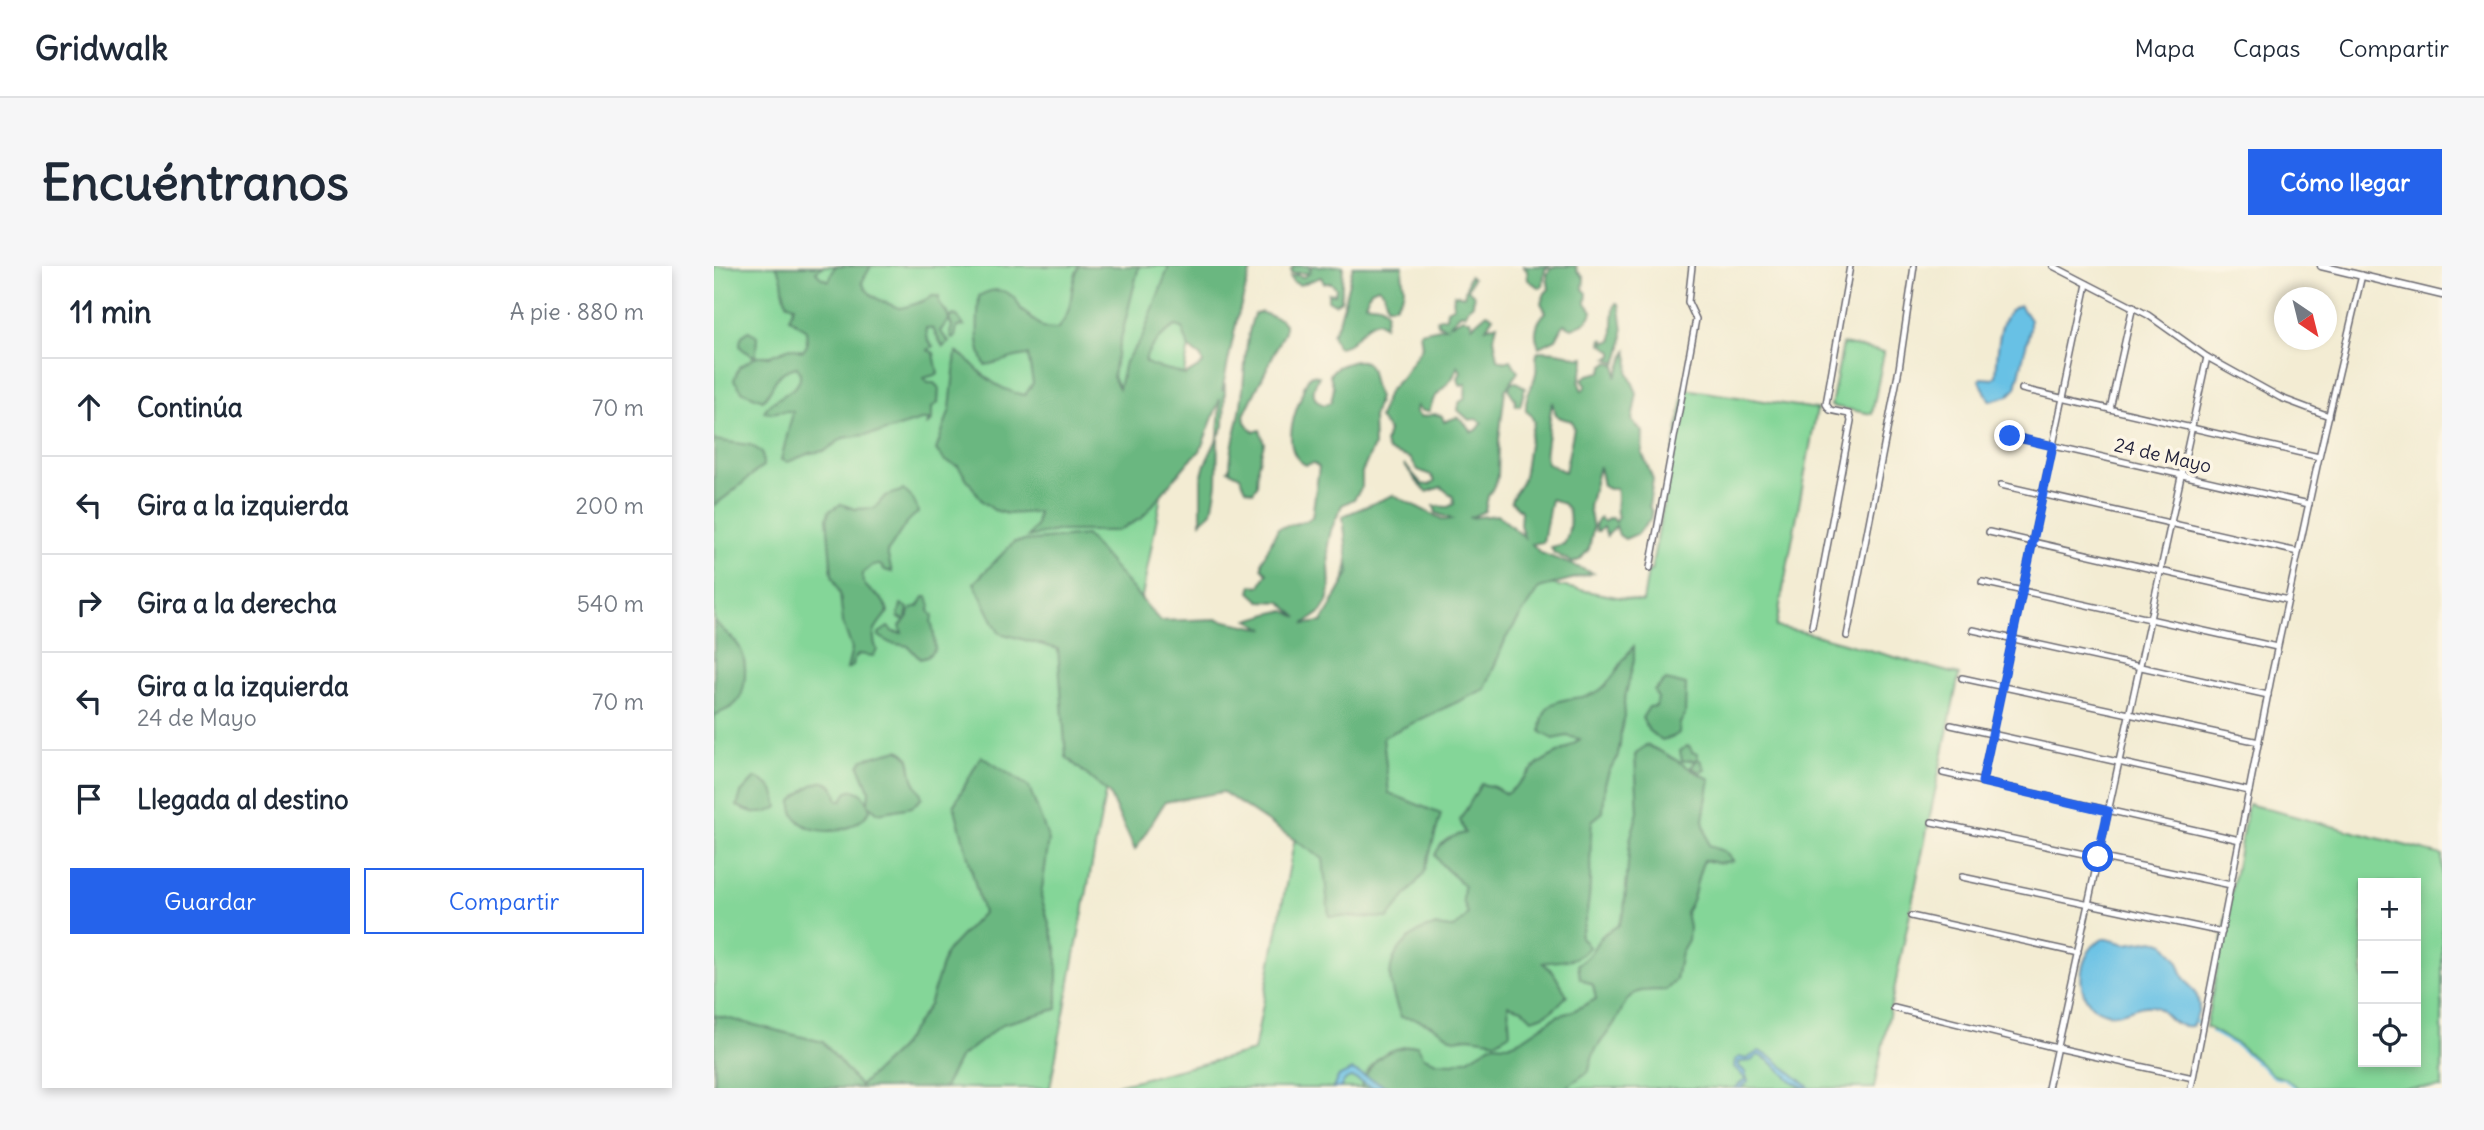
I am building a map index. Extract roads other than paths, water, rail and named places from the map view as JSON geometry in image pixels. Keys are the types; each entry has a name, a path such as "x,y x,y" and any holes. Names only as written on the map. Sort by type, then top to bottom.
{"street":[{"path":"1650,568 1696,319 1688,302 1692,266"},
{"path":"1812,626 1851,421 1849,414 1829,410 1826,404 1850,266"},
{"path":"1847,636 1899,369 1914,266"},
{"path":"2053,266 2133,306 2207,357 2281,398 2329,416"},
{"path":"2321,266 2339,268 2442,295"},
{"path":"2191,1088 2277,648 2362,275"},
{"path":"1982,782 2087,284"},
{"path":"2110,409 2133,306"},
{"path":"2048,1088 2207,357"},
{"path":"2022,389 2319,457"},
{"name":"24 de Mayo","path":"2010,436 2308,504"},
{"path":"2001,485 2298,552"},
{"path":"1989,532 2288,600"},
{"path":"1982,582 2277,648"},
{"path":"1973,630 2268,695"},
{"path":"1962,678 2259,742"},
{"path":"1951,725 2249,791"},
{"path":"1943,773 2240,840"},
{"path":"1932,822 2231,885"},
{"path":"1962,877 2222,932"},
{"path":"1911,916 2078,953"},
{"path":"1894,1008 2193,1078"}],"water":[{"path":"2020,305 2030,320 2030,329 2016,388 2008,396 1990,401 1979,380 1993,379 1996,376 2002,325 2012,309"},
{"path":"2101,939 2126,944 2154,940 2165,944 2197,996 2198,1013 2192,1026 2173,1022 2155,1007 2144,1006 2112,1014 2099,1010 2090,1003 2081,982 2082,970 2092,947"},
{"path":"1759,1051 1773,1058 1810,1088 1796,1084 1772,1063 1758,1055 1751,1061 1739,1062 1748,1082 1741,1088 1735,1088 1746,1079 1734,1067 1735,1060 1739,1057 1747,1059"},
{"path":"1352,1070 1390,1088 1371,1087 1351,1078 1340,1088 1333,1088 1338,1077"}],"waterway":[{"path":"2195,1021 2200,1024"},
{"path":"2211,1032 2237,1046 2275,1078 2283,1079 2296,1088"}]}
